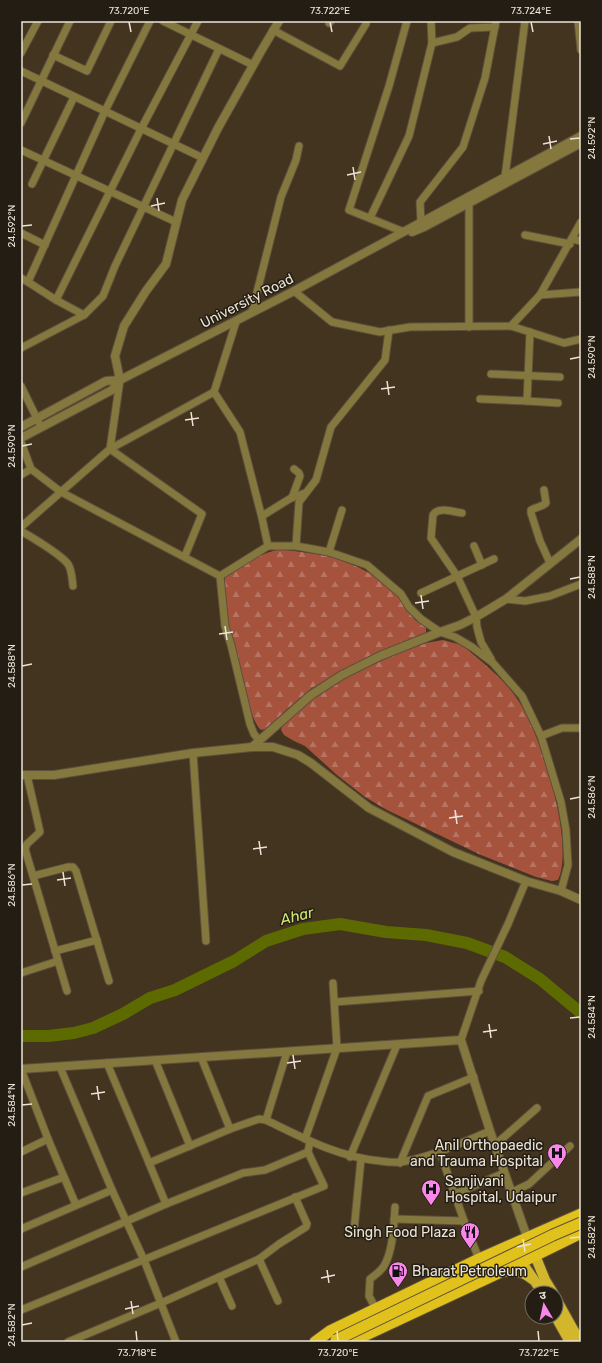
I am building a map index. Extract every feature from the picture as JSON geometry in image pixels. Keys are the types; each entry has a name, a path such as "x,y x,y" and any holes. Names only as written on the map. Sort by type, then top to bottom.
{"highway":[{"path":"315,1342 330,1331 479,1259 581,1214"},
{"path":"332,1341 581,1223"},
{"path":"351,1342 581,1233"}],"main road":[{"path":"527,1237 536,1255 542,1285"},
{"path":"542,1285 544,1264 548,1254 560,1243"},
{"path":"509,1246 541,1285"},
{"path":"498,1273 511,1271 525,1273 541,1285"},
{"path":"564,1313 580,1342"},
{"path":"560,1325 570,1342"}],"street":[{"path":"21,53 23,45 38,21"},
{"path":"21,123 70,21"},
{"path":"53,55 87,71 111,21"},
{"path":"28,282 105,111 150,21"},
{"path":"163,21 253,65"},
{"path":"56,300 141,128 198,21"},
{"path":"110,449 120,380 115,356 124,326 146,291 166,264 182,200 253,65 279,21"},
{"path":"404,232 349,210 389,86 407,21"},
{"path":"370,218 409,136 432,43 431,21"},
{"path":"505,177 525,21"},
{"path":"578,21 581,50"},
{"path":"273,30 340,66 366,24"},
{"path":"421,222 420,202 463,147 485,78 495,24 470,28 458,37 432,43"},
{"path":"21,348 84,315 102,296 173,144 220,49"},
{"path":"21,72 41,80 203,158"},
{"path":"32,184 74,97"},
{"name":"University Road","path":"21,427 106,381 120,380 294,292 581,136"},
{"name":"University Road","path":"385,243 424,227 581,143"},
{"path":"252,312 281,197 296,160 299,146"},
{"path":"21,150 176,222"},
{"path":"468,203 469,327"},
{"path":"511,326 540,295 581,222"},
{"path":"21,233 45,245"},
{"path":"525,235 581,241"},
{"path":"21,278 56,300 84,315"},
{"path":"294,292 332,322 380,332 410,327 511,326 564,343 581,339"},
{"path":"540,295 581,292"},
{"path":"21,527 110,449 214,392 236,322"},
{"path":"296,546 298,502 316,480 331,427 385,360 389,330"},
{"path":"527,401 530,332"},
{"path":"491,374 560,377"},
{"name":"University Road","path":"21,438 112,390 120,380"},
{"path":"21,386 41,427"},
{"path":"214,392 240,432 262,516 268,546"},
{"path":"480,399 558,403"},
{"path":"21,442 31,469 61,492 185,556 220,576"},
{"path":"110,449 202,514 185,556"},
{"path":"21,475 31,469"},
{"path":"292,498 300,476 294,469"},
{"path":"544,490 546,503 531,510 531,513 540,541 550,563"},
{"path":"262,516 292,498 306,492"},
{"path":"329,552 342,510"},
{"path":"462,513 438,510 434,512 431,538 457,576 476,617 481,642 493,663"},
{"path":"21,531 55,553 68,564 71,570 73,586"},
{"path":"252,747 311,695 342,676 380,656 460,625 476,617 506,599 581,538"},
{"path":"220,576 268,546 296,546 329,552 367,566 390,583 401,594 409,607 421,619 440,632 455,637 472,647 493,663 522,696 541,736 561,802 566,830 568,865 561,891"},
{"path":"474,546 482,566"},
{"path":"421,593 482,566 494,559"},
{"path":"220,576 225,626 250,724 254,734 259,740"},
{"path":"506,599 525,601 550,596 581,584"},
{"path":"541,736 562,728 581,728"},
{"path":"67,991 25,849 27,844 40,832 40,828 24,775 54,776 193,754 252,747 273,747 298,755 311,763 369,808 453,852 526,881 561,891 581,900"},
{"path":"193,754 206,941"},
{"path":"33,876 73,867 76,872 109,981"},
{"path":"526,881 508,924 481,981 461,1040 504,1173 527,1237"},
{"path":"55,952 97,940"},
{"path":"21,973 58,961"},
{"path":"21,1310 324,1186 308,1152 308,1140 337,1048 333,983"},
{"path":"335,1002 479,990"},
{"path":"76,1205 48,1139 21,1069 461,1040"},
{"path":"350,1157 397,1044"},
{"path":"266,1120 288,1052"},
{"path":"201,1057 230,1129"},
{"path":"155,1060 190,1146"},
{"path":"107,1064 166,1204"},
{"path":"60,1067 112,1190 144,1260 176,1342"},
{"path":"400,1163 428,1096 474,1077"},
{"path":"495,1145 537,1108"},
{"path":"149,1163 230,1129 259,1119 266,1120 308,1140 350,1157 400,1163 440,1152 490,1131"},
{"path":"21,1152 48,1139"},
{"path":"512,1192 529,1184 570,1146"},
{"path":"21,1267 126,1221 242,1173 265,1170 308,1152"},
{"path":"440,1152 479,1259"},
{"path":"354,1230 361,1159"},
{"path":"455,1194 504,1173"},
{"path":"21,1193 64,1177"},
{"path":"21,1229 112,1190"},
{"path":"68,1342 161,1303 259,1259 306,1227 307,1224 295,1198"},
{"path":"376,1309 369,1296 370,1279 381,1270 387,1260 395,1207"},
{"path":"394,1219 464,1221"},
{"path":"259,1259 278,1301"},
{"path":"219,1277 232,1306"}],"green space":[{"path":"280,549 330,556 358,567 382,580 402,599 415,620 426,627 426,633 423,637 370,657 312,688 286,710 267,729 261,730 253,716 245,692 235,648 227,625 225,607 225,578 250,560"},
{"path":"443,640 463,646 494,672 517,698 529,721 546,766 554,792 559,818 562,842 562,864 558,880 552,881 536,877 481,855 387,810 365,797 337,775 305,746 284,735 281,730 284,722 293,713 326,689 345,678 398,653 426,643"}],"waterway":[{"name":"Ahar","path":"21,1036 48,1036 74,1033 93,1028 123,1014 150,998 175,990 234,961 266,941 303,929 340,924 386,932 426,935 467,943 505,957 540,979 581,1013"}],"place":[{"name":"Anil Orthopaedic and Trauma Hospital","path":"557,1170"},
{"name":"Sanjivani Hospital, Udaipur","path":"431,1206"},
{"name":"Singh Food Plaza","path":"470,1249"},
{"name":"Bharat Petroleum","path":"398,1288"}]}
